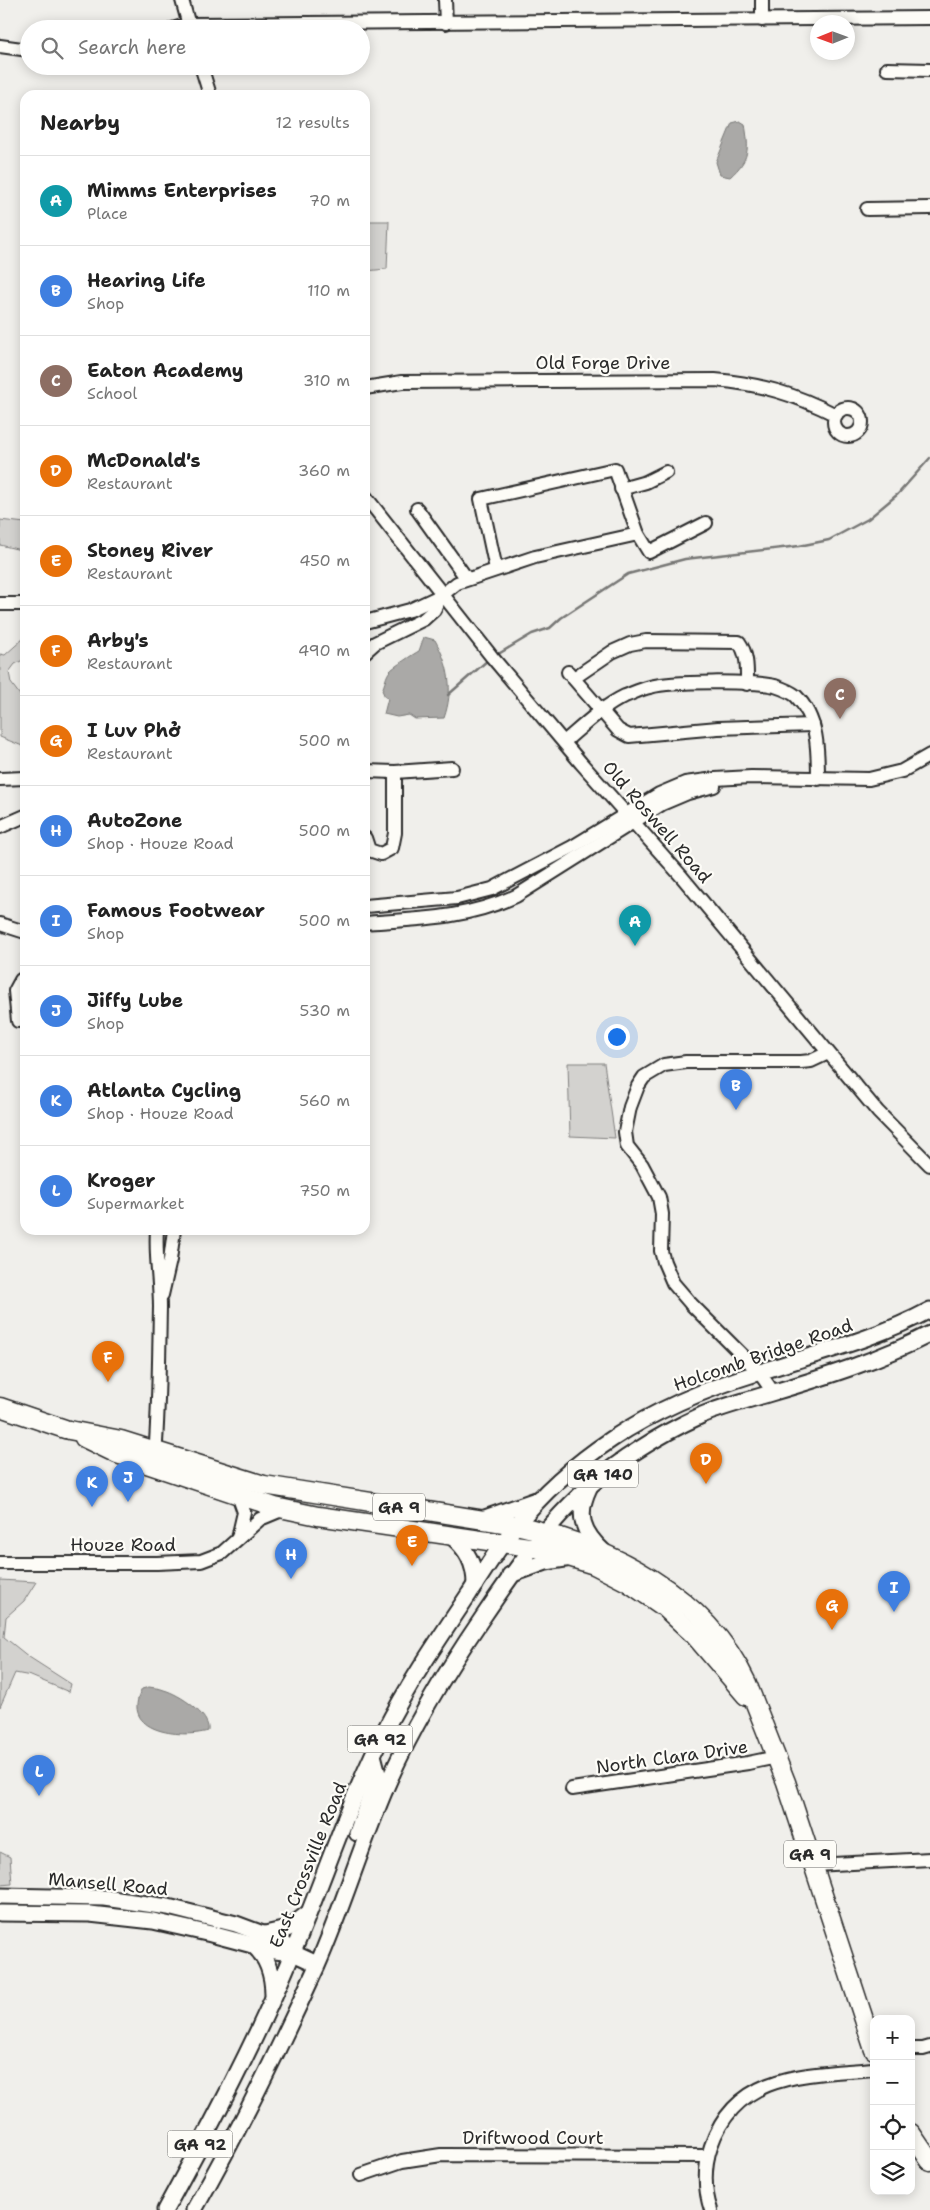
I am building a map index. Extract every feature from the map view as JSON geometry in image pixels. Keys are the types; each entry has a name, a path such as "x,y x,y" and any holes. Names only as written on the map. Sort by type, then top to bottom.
{"highway":[{"name":"GA 9","path":"0,1407 67,1430 104,1449 264,1485 516,1525 544,1532 604,1552 638,1570 673,1595 706,1624 732,1655 744,1676 777,1757 870,2037"},
{"name":"GA 9","path":"154,1460 238,1495 284,1509 531,1547 576,1558 612,1574 647,1594 680,1620 759,1712"},
{"path":"705,1647 718,1653 732,1655"},
{"path":"915,2139 930,2161"}],"main road":[{"name":"Holcomb Bridge Road","path":"502,1543 516,1525 544,1496 592,1454 628,1428 692,1396 759,1372 860,1342 930,1310"},
{"name":"Holcomb Bridge Road","path":"531,1547 591,1485 622,1460 680,1426 722,1408 867,1362 930,1334"},
{"path":"591,1485 583,1503 582,1518 588,1535 604,1552"},
{"name":"GA 140","path":"478,1519 509,1511 544,1496"},
{"path":"451,1536 462,1546 469,1557 474,1569 475,1585"},
{"name":"East Crossville Road","path":"165,2210 235,2079 273,1997 293,1953 373,1755 411,1682 502,1543"},
{"name":"GA 92","path":"194,2210 263,2078 318,1964 386,1788 412,1731 445,1673 510,1575 531,1547"},
{"path":"510,1575 546,1562 576,1558"},
{"path":"351,1876 352,1849 378,1774 373,1755"},
{"name":"Mansell Road","path":"0,1896 104,1898 137,1902 198,1914 265,1934 279,1940 293,1953"},
{"path":"265,1934 287,1928 304,1918 310,1911"},
{"name":"Mansell Road","path":"0,1913 61,1913 122,1917 169,1924 275,1951 293,1953 318,1964"},
{"path":"253,1945 268,1965 272,1979 273,1997"}],"street":[{"path":"182,0 187,20"},
{"path":"445,0 446,23"},
{"path":"762,0 762,20"},
{"path":"370,24 930,18"},
{"path":"0,46 20,49"},
{"path":"886,69 930,70"},
{"path":"204,75 208,90"},
{"path":"867,209 930,208"},
{"name":"Old Forge Drive","path":"370,387 402,382 715,380 744,382 773,388 836,415"},
{"path":"496,569 481,499 614,469 638,534 649,552 706,523"},
{"path":"622,488 646,482 666,472"},
{"name":"Old Roswell Road","path":"370,502 442,595 564,742 713,914 828,1053 895,1130 930,1165"},
{"path":"417,509 467,579"},
{"path":"370,621 410,610 442,595 457,583 496,569 535,557 638,534"},
{"path":"370,648 375,643 424,618 434,610 442,595"},
{"path":"0,604 20,604"},
{"path":"370,631 375,643"},
{"path":"747,684 745,650 739,642 725,641 646,641 630,644 571,675 618,730 629,736 718,728 813,725"},
{"path":"564,742 601,711 623,697 650,687 669,684 776,686 795,695 807,710 813,725 817,748 818,778"},
{"path":"370,906 457,898 492,889 630,818 676,797 701,789 751,778 869,779 902,771 930,755"},
{"path":"370,770 394,772 452,768"},
{"path":"370,850 380,854 392,848 396,833 394,772"},
{"path":"0,779 20,778"},
{"path":"0,827 20,818"},
{"path":"370,923 459,915 497,904 516,896 630,818"},
{"path":"0,924 20,930"},
{"path":"18,1021 15,991 20,982"},
{"path":"772,1392 759,1372 681,1294 668,1273 661,1251 662,1214 659,1197 642,1165 627,1146 625,1140 630,1107 638,1086 644,1077 664,1064 686,1062 801,1062 811,1061 828,1053"},
{"path":"154,1460 160,1305 156,1259 157,1235"},
{"path":"160,1305 173,1235"},
{"path":"238,1495 244,1512 238,1538"},
{"name":"Houze Road","path":"0,1563 191,1562 218,1556 260,1518 284,1509"},
{"name":"North Clara Drive","path":"572,1789 777,1757"},
{"path":"814,1865 930,1859"},
{"path":"915,2049 924,2049 930,2046"},
{"path":"711,2210 706,2181 708,2156 715,2135 727,2115 743,2098 762,2086 793,2076 870,2069"},
{"name":"Driftwood Court","path":"361,2174 402,2161 441,2155 708,2156"}],"shaded area":[{"path":"740,121 745,124 747,147 745,159 737,171 730,177 720,175 716,162 732,123"},
{"path":"370,221 389,221 387,269 370,271"},
{"path":"0,520 20,522 20,550 0,545"},
{"path":"424,637 435,640 447,668 449,698 444,718 415,719 409,715 397,717 384,714 388,698 385,697 382,690 387,675 395,667 419,651"},
{"path":"20,642 20,662 15,664 9,672 11,683 20,695 20,745 0,737 0,654 5,655"},
{"path":"568,1063 604,1063 615,1138 570,1136"},
{"path":"0,1580 36,1582 24,1601 6,1617 4,1637 29,1657 71,1684 69,1692 31,1676 15,1673 0,1707"},
{"path":"149,1687 170,1692 193,1706 205,1718 208,1731 183,1734 169,1733 145,1723 139,1715 137,1703 142,1689"},
{"path":"0,1852 10,1857 12,1884 0,1885"}],"waterway":[{"path":"495,656 532,634 550,628 561,618 628,574 685,559 799,546 829,540 868,519 898,494 930,458"},
{"path":"448,695 488,660"}],"place":[{"name":"Eaton Academy","path":"840,719"},
{"name":"Mimms Enterprises","path":"635,946"},
{"name":"Hearing Life","path":"736,1110"},
{"name":"Arby's","path":"108,1382"},
{"name":"McDonald's","path":"706,1484"},
{"name":"Jiffy Lube","path":"128,1502"},
{"name":"Atlanta Cycling","path":"92,1507"},
{"name":"Stoney River","path":"412,1566"},
{"name":"AutoZone","path":"291,1579"},
{"name":"Famous Footwear","path":"894,1612"},
{"name":"I Luv Phở","path":"832,1630"},
{"name":"Kroger","path":"39,1796"}]}
